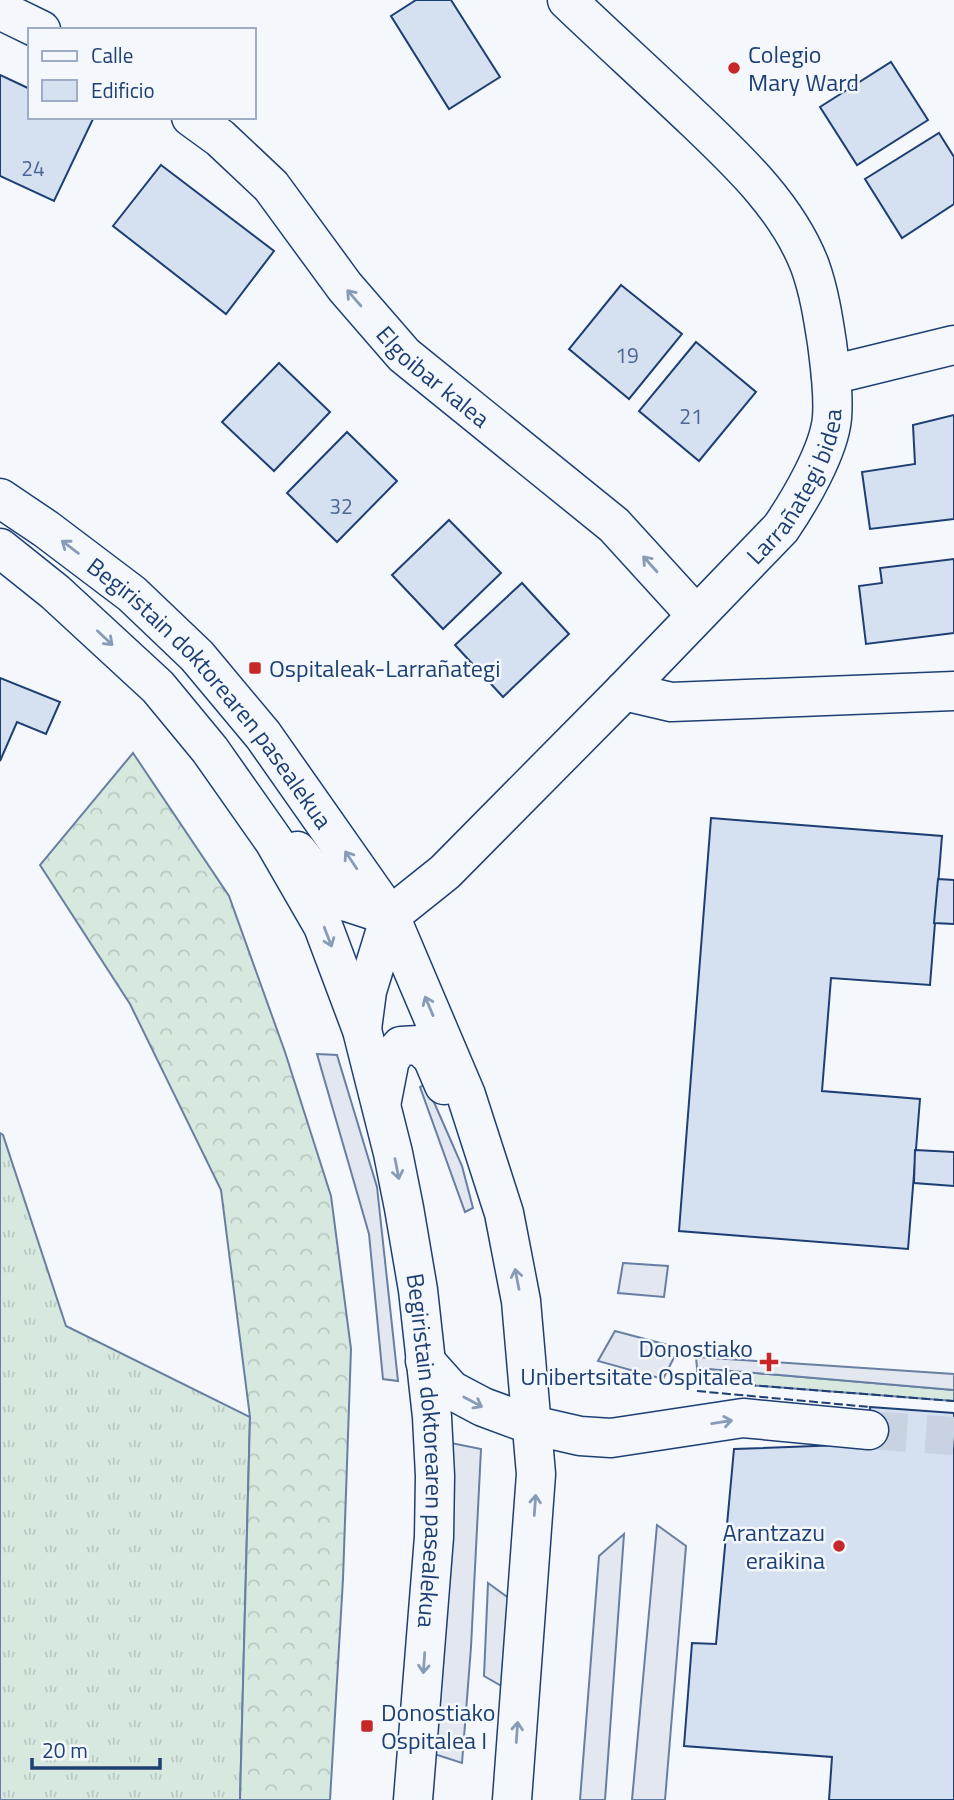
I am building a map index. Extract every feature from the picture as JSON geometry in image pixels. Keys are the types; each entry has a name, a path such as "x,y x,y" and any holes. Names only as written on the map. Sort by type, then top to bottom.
{"main road":[{"name":"Larrañategi bidea","path":"390,916 445,872 781,528 801,498 819,459 832,419 831,375 821,305 809,264 790,228 771,201 724,148 567,0"},
{"path":"0,10 37,28"},
{"name":"Elgoibar kalea","path":"194,119 220,138 271,186 345,287 404,355 614,525 696,615"},
{"path":"831,375 954,345"},
{"name":"Begiristain doktorearen pasealekua","path":"0,498 132,594 197,656 263,735 390,916 466,1095 505,1213 521,1301 532,1425 536,1494 512,1800"},
{"name":"Begiristain doktorearen pasealekua","path":"0,548 55,592 158,687 314,872 347,902 390,916"},
{"path":"624,691 671,702 954,691"},
{"name":"Begiristain doktorearen pasealekua","path":"211,750 274,841 323,926 362,1030 404,1208 418,1290 433,1441 434,1525 413,1800"},
{"name":"Begiristain doktorearen pasealekua","path":"362,1030 367,991 390,916"},
{"name":"Begiristain doktorearen pasealekua","path":"381,1103 390,1059 401,1046 419,1045 432,1057 456,1111 481,1138"},
{"path":"425,1361 451,1390 484,1407 532,1425 580,1436 611,1438 743,1418 869,1430"}],"green space":[{"path":"133,753 229,896 285,1052 331,1196 351,1349 343,1579 330,1800 240,1800 250,1417 221,1190 130,1004 40,865"},
{"path":"0,1133 3,1135 66,1326 250,1417 240,1800 0,1800"},
{"path":"697,1368 954,1390 954,1401 697,1381"}],"shaded area":[{"path":"317,1054 337,1055 377,1187 398,1381 383,1379 369,1234"},
{"path":"426,1084 462,1166 473,1208 465,1212 420,1087"},
{"path":"623,1263 668,1266 664,1297 618,1293"},
{"path":"615,1331 679,1348 663,1379 598,1361"},
{"path":"696,1357 954,1374 954,1390 697,1368"},
{"path":"451,1443 481,1449 462,1763 428,1752"},
{"path":"657,1525 686,1546 665,1800 632,1800"},
{"path":"624,1534 605,1800 580,1800 599,1556"},
{"path":"488,1583 517,1604 512,1692 484,1676"}],"building":[{"path":"416,0 451,0 500,77 449,109 391,16"},
{"path":"891,62 928,120 857,165 820,107"},
{"path":"0,75 28,88 28,119 93,119 54,201 0,176"},
{"path":"939,133 954,157 954,204 902,238 865,179"},
{"path":"161,165 274,251 226,314 113,226"},
{"path":"621,285 682,334 629,399 569,349"},
{"path":"696,342 756,392 699,461 639,411"},
{"path":"279,363 330,412 274,471 222,422"},
{"path":"954,415 954,519 870,529 862,472 915,464 913,425"},
{"path":"347,432 397,481 337,542 287,493"},
{"path":"449,520 501,573 443,629 392,575"},
{"path":"954,559 954,633 866,644 859,586 882,583 880,568"},
{"path":"522,583 569,634 503,697 455,645"},
{"path":"0,678 60,702 46,734 17,722 0,761"},
{"path":"711,818 942,836 930,985 831,978 822,1091 920,1099 908,1249 679,1231"},
{"path":"938,879 954,880 954,924 934,923"},
{"path":"915,1150 954,1152 954,1186 914,1183"},
{"name":"Arantzazu eraikina","path":"870,1407 954,1413 954,1800 829,1800 832,1757 684,1746 692,1643 716,1644 734,1449 868,1444"}],"tunnel":[{"path":"869,1430 954,1436"}],"fence":[{"path":"697,1381 954,1401"},
{"path":"697,1391 870,1407"}],"place":[{"name":"Colegio Mary Ward","path":"734,68"},
{"name":"Ospitaleak-Larrañategi","path":"255,668"},
{"name":"Donostiako Unibertsitate Ospitalea","path":"769,1362"},
{"name":"Arantzazu eraikina","path":"839,1546"},
{"name":"Donostiako Ospitalea I","path":"367,1726"}]}
